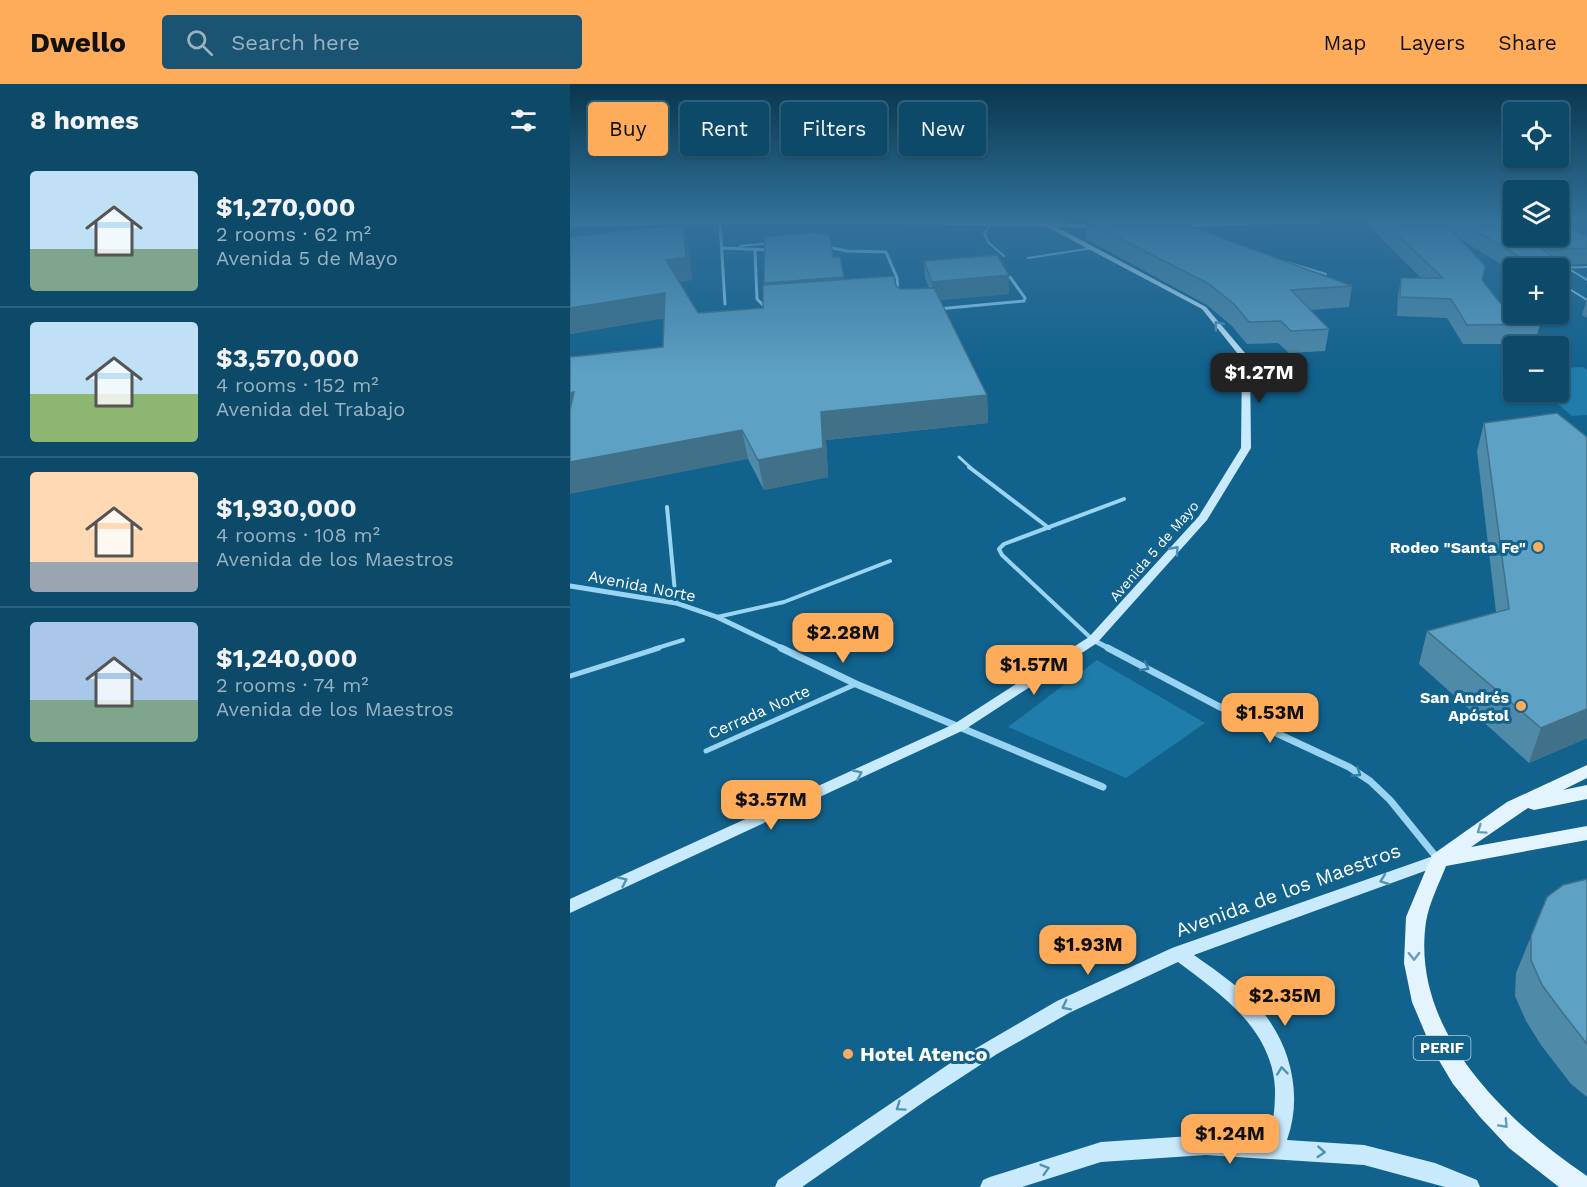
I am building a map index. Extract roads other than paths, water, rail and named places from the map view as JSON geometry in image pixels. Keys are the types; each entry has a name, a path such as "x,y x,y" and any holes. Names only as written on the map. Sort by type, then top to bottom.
{"main road":[{"name":"Avenida de los Maestros","path":"1439,860 1513,807 1587,771"},
{"path":"1513,807 1587,792"},
{"name":"Avenida de los Maestros","path":"1439,860 1587,833"},
{"name":"PERIF","path":"1439,860 1415,922 1414,963 1422,1006 1445,1053 1471,1089 1517,1138 1581,1187"}],"street":[{"path":"724,271 725,304"},
{"path":"756,271 757,299 763,305 774,306"},
{"path":"894,271 900,302"},
{"name":"Avenida 5 de Mayo","path":"570,906 959,727 1093,640 1203,518 1246,448 1246,359 1204,308 1136,271"},
{"path":"935,309 1024,301 1025,298 1010,277"},
{"name":"Avenida Norte","path":"570,586 676,603 717,617 856,684 1103,787"},
{"path":"1093,640 1226,709 1348,767 1370,781 1390,800 1439,860"},
{"name":"Avenida de los Maestros","path":"785,1187 952,1072 1063,1007 1178,953 1439,860"},
{"path":"1178,953 1236,996 1264,1025 1282,1063 1285,1111 1274,1149"},
{"path":"990,1187 1101,1152 1206,1145 1364,1155 1435,1173 1470,1187"}],"lane":[{"path":"1319,271 1326,274"},
{"path":"1573,271 1587,280"},
{"path":"1569,289 1587,300"},
{"path":"959,457 981,478 989,481 1049,528"},
{"path":"1093,640 1002,555 999,549 1004,544 1124,499"},
{"path":"667,507 676,603"},
{"path":"717,617 745,614 789,602 890,561"},
{"path":"570,676 683,640"},
{"name":"Cerrada Norte","path":"706,750 856,684"}],"place":[{"name":"Rodeo \"Santa Fe\"","path":"1538,547"},
{"name":"San Andrés Apóstol","path":"1521,706"},
{"name":"Hotel Atenco","path":"848,1054"}]}
